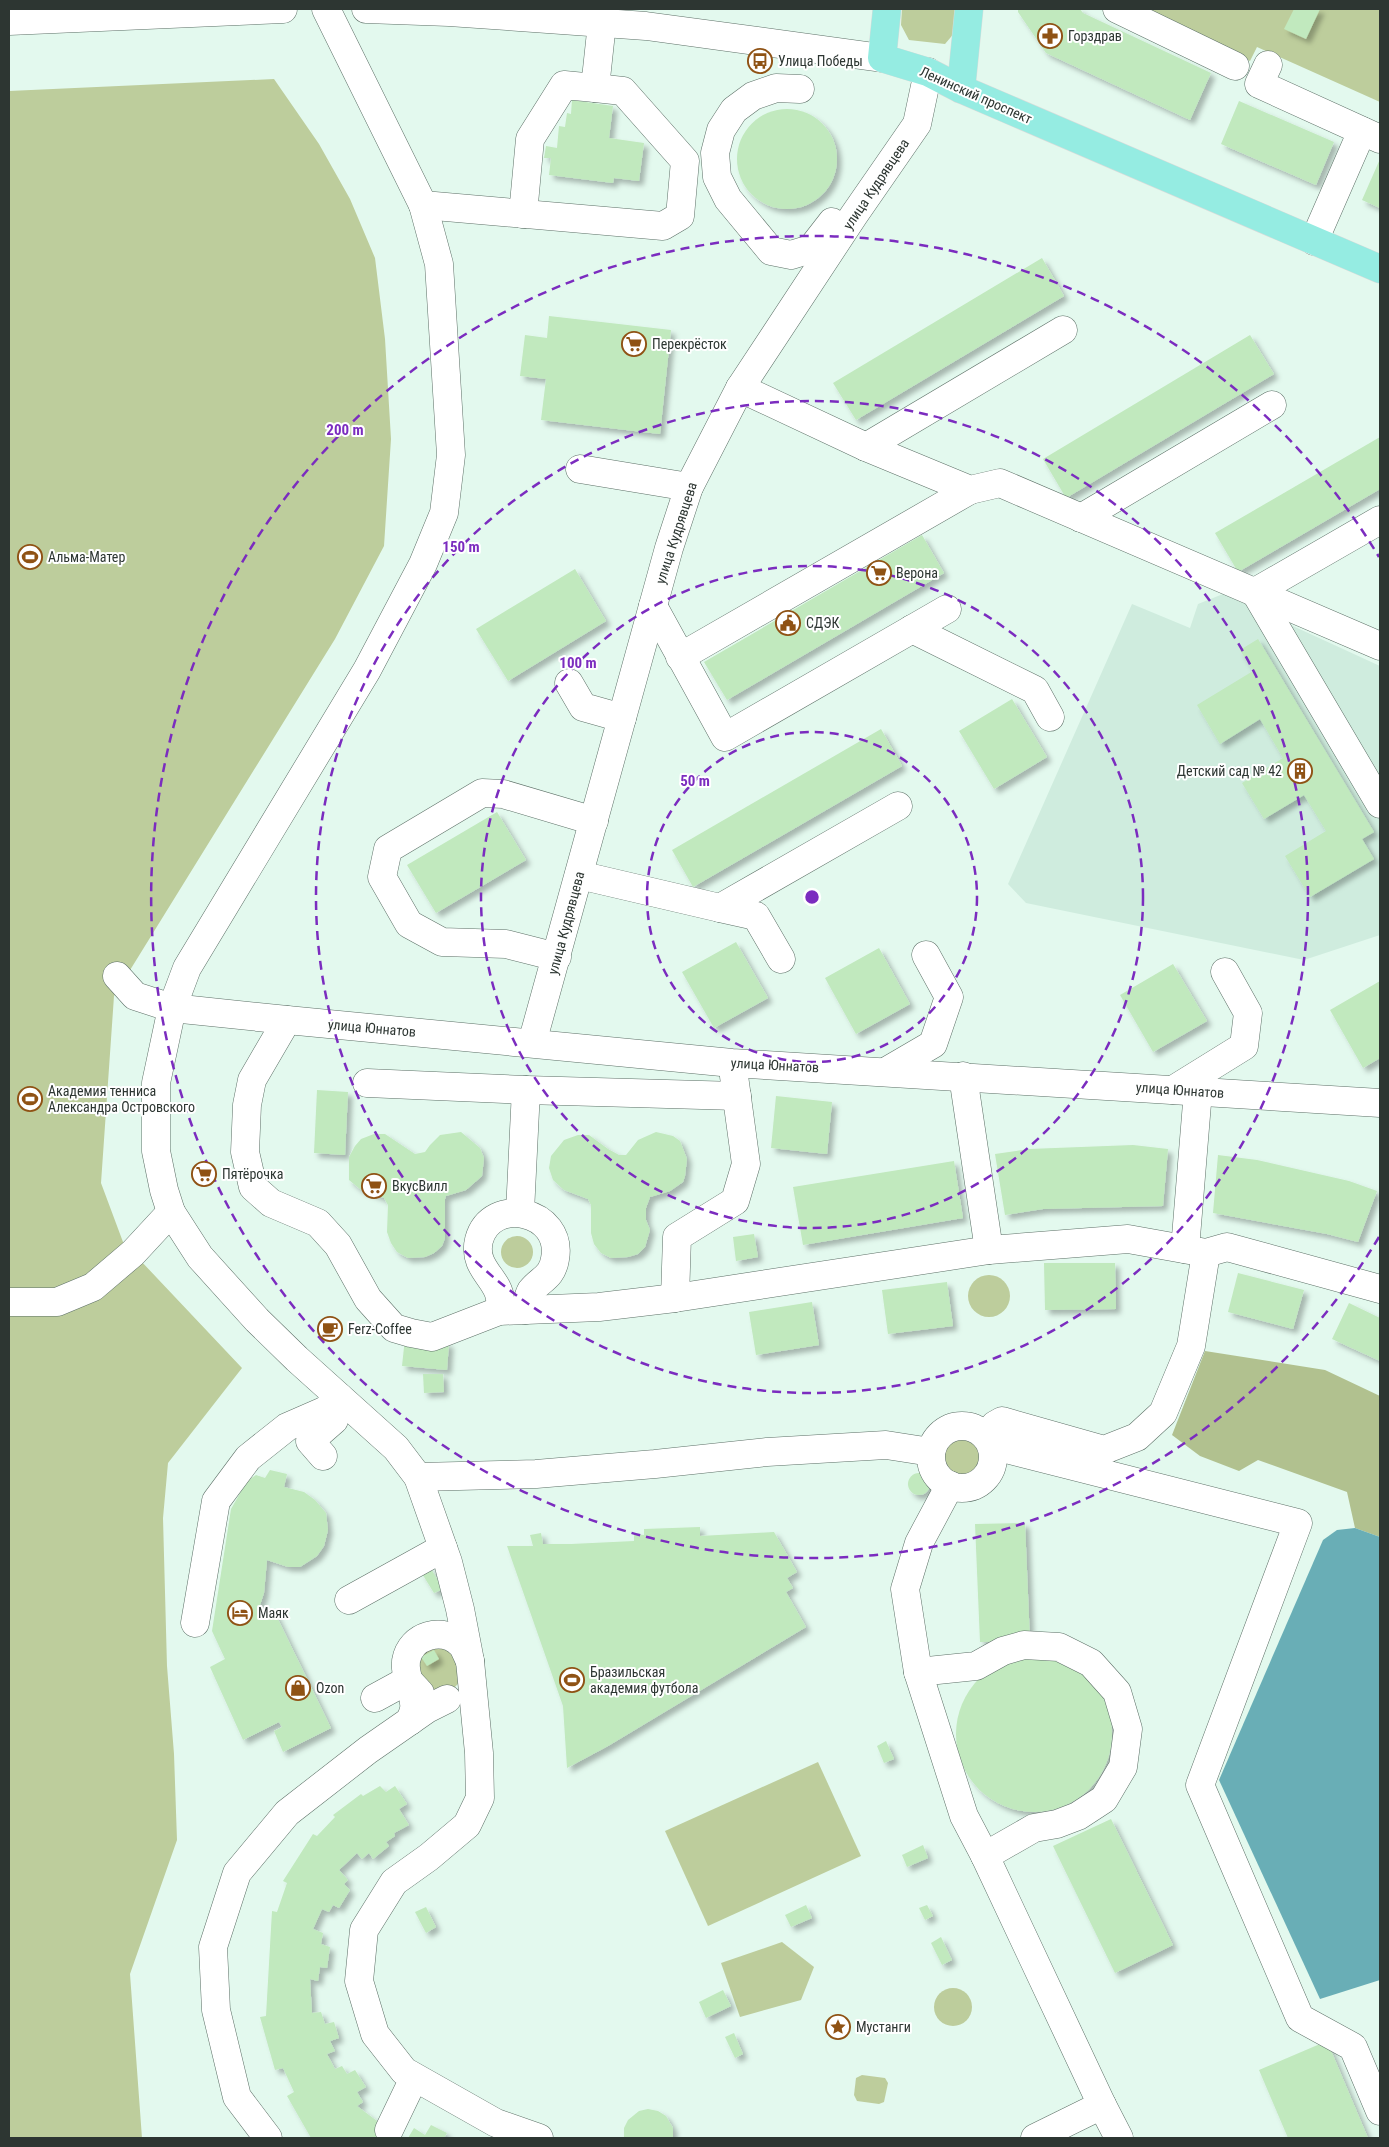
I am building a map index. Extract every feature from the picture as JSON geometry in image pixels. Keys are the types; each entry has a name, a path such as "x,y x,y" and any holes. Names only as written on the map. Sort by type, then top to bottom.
{"main road":[{"path":"882,58 887,9"},
{"path":"960,90 969,9"},
{"name":"Ленинский проспект","path":"882,58 928,72 960,90 1380,269"}],"street":[{"path":"9,21 283,9"},
{"path":"326,9 423,205 439,264 451,455 444,513 423,564 367,670 187,968 172,1008 156,1083 156,1151 164,1190 171,1212 200,1257 257,1320 331,1425"},
{"name":"Ленинский проспект","path":"366,9 612,19 882,58"},
{"path":"1117,9 1235,66"},
{"path":"595,88 612,19"},
{"path":"1268,65 1259,84 1371,135 1314,241"},
{"name":"улица Кудрявцева","path":"532,1043 669,548 689,487 740,388 917,124 928,72"},
{"path":"423,205 523,214 663,226 680,216 685,161 623,91 564,84 530,138 523,214"},
{"path":"800,89 776,88 753,96 734,110 721,130 715,153 717,177 728,199 771,252 791,255 811,249 839,211 854,216"},
{"path":"866,446 1063,330"},
{"path":"740,388 866,446 970,490"},
{"path":"1081,518 1272,405"},
{"path":"580,469 689,487"},
{"path":"680,658 970,490 1000,483 1380,646"},
{"path":"1255,592 1380,520"},
{"path":"1255,592 1380,804"},
{"path":"653,606 725,737 947,609"},
{"path":"912,629 1035,690 1050,717"},
{"path":"568,683 583,707 622,718"},
{"path":"557,957 506,944 442,942 409,924 382,877 388,849 482,793 503,794 594,821"},
{"path":"720,908 898,806"},
{"path":"580,875 756,916 781,959"},
{"path":"884,1072 933,1044 949,997 926,955"},
{"path":"1225,972 1248,1013 1244,1046 1186,1090 1196,1251 1191,1346 1163,1413 1136,1437 1104,1450 1002,1421 995,1425 993,1435 994,1448 988,1474 980,1483 968,1488 956,1488 950,1485 936,1475 931,1464 931,1452 936,1441 944,1432 955,1427 967,1427 978,1431 994,1448 1002,1448 1298,1523 1200,1785 1300,2018 1353,2047 1380,2111"},
{"name":"улица Юннатов","path":"117,976 135,996 172,1008 287,1020 732,1063 1380,1102"},
{"path":"287,1020 252,1080 247,1105 244,1152 253,1187 271,1203 318,1223 338,1245 368,1299 394,1328 411,1333 432,1337 512,1310 599,1307 675,1298 989,1250 1128,1239 1196,1251 1227,1247 1380,1289"},
{"path":"675,1298 677,1237 735,1201 746,1164 732,1063"},
{"path":"963,1076 989,1250"},
{"path":"367,1084 737,1096"},
{"path":"520,1212 526,1090"},
{"path":"9,1302 57,1302 93,1287 133,1253 171,1212"},
{"path":"520,1212 540,1220 548,1228 554,1239 556,1250 552,1270 546,1279 512,1310 500,1299 498,1291 480,1261 478,1252 479,1240 484,1230 492,1222 509,1213 520,1212"},
{"path":"195,1623 216,1501 248,1458 287,1427 331,1425 396,1448 418,1477 443,1548 460,1609 471,1670 479,1753 480,1798 467,1825 429,1857 394,1882 364,1930 359,1981 376,2034 404,2071 496,2123 540,2138"},
{"path":"418,1477 536,1474 767,1452 886,1445 931,1452"},
{"path":"950,1485 920,1543 905,1589 918,1672 964,1816 985,1856 1119,2138"},
{"path":"349,1600 443,1548"},
{"path":"268,2138 237,2097 216,2010 213,1947 237,1874 287,1813 368,1750 410,1722 427,1709 465,1689 471,1670 462,1645 457,1641 440,1634 430,1634 410,1649 406,1660 408,1680 415,1704 410,1722"},
{"path":"918,1672 976,1666 1003,1651 1024,1645 1059,1647 1092,1663 1117,1692 1128,1729 1123,1767 1104,1799 1078,1816 1057,1824 1034,1828 985,1856"},
{"path":"375,1698 408,1680"},
{"path":"408,1680 421,1694 433,1699 447,1699"},
{"path":"389,2130 414,2078"},
{"path":"1035,2138 1102,2105"}],"shaded area":[{"path":"1223,594 1380,666 1380,935 1304,960 1026,903 1008,884 1132,604 1190,628 1198,604"}],"green space":[{"path":"902,9 958,9 956,31 945,44 909,40 901,25"},
{"path":"1143,9 1380,9 1380,102 1257,47 1250,61"},
{"path":"274,79 319,144 350,199 375,258 385,339 391,439 384,546 335,639 114,996 101,1183 123,1242 242,1368 168,1463 163,1518 167,1666 174,1754 177,1840 130,1974 142,2138 9,2138 9,91"},
{"path":"517,1236 528,1241 533,1252 528,1263 517,1268 506,1263 501,1252 506,1241"},
{"path":"993,1275 1001,1278 1007,1284 1010,1296 1007,1308 1001,1314 985,1317 977,1314 971,1308 968,1292 971,1284 977,1278"},
{"path":"1205,1351 1325,1370 1380,1396 1380,1537 1355,1528 1347,1492 1258,1460 1239,1471 1200,1456 1172,1435"},
{"path":"962,1432 980,1439 987,1457 980,1475 962,1482 944,1475 937,1457 944,1439"},
{"path":"444,1642 464,1673 455,1687 449,1691 433,1693 414,1675 419,1650"},
{"path":"818,1762 861,1856 708,1926 665,1831"},
{"path":"782,1942 814,1967 801,2000 740,2017 721,1963"},
{"path":"953,1988 960,1989 966,1994 971,2000 971,2014 966,2020 960,2025 953,2026 946,2025 940,2020 935,2014 934,2007 935,2000 940,1994 946,1989"},
{"path":"862,2075 885,2078 888,2083 884,2102 879,2104 857,2101 854,2095 856,2078"}],"water":[{"path":"1355,1528 1380,1537 1380,1980 1320,1999 1219,1780 1323,1540 1337,1530"}],"building":[{"path":"1018,9 1080,9 1083,13 1211,73 1190,120 1046,53 1018,12"},
{"path":"1294,9 1320,9 1306,39 1284,29"},
{"path":"572,100 613,106 609,138 644,143 639,181 614,178 613,183 549,175 551,158 544,158 546,146 557,148 559,126 565,127 567,113 571,114"},
{"path":"1239,101 1334,142 1316,185 1221,144"},
{"path":"787,109 806,113 822,124 833,140 837,159 833,178 822,194 806,205 787,209 768,205 752,194 741,178 737,159 741,140 752,124 768,113"},
{"path":"1380,159 1380,208 1362,200"},
{"path":"1042,258 1064,296 856,420 833,383"},
{"path":"549,316 671,330 660,434 541,420 546,379 520,376 525,335 547,338"},
{"path":"1250,335 1274,374 1066,498 1043,459"},
{"path":"1380,437 1380,489 1238,572 1215,533"},
{"path":"922,535 944,573 727,700 704,662"},
{"path":"575,569 606,621 508,681 476,629"},
{"name":"Детский сад № 42","path":"1258,639 1374,832 1362,839 1374,859 1310,897 1285,856 1326,831 1304,795 1264,819 1242,783 1283,758 1260,719 1220,744 1197,705 1253,671 1240,650"},
{"path":"1012,699 1047,757 994,789 959,731"},
{"path":"881,729 902,766 693,887 672,850"},
{"path":"497,812 526,860 436,913 407,865"},
{"path":"736,942 768,998 714,1028 682,972"},
{"path":"879,948 910,1004 856,1034 825,978"},
{"path":"1173,964 1207,1021 1153,1052 1120,995"},
{"path":"1380,981 1380,1058 1363,1068 1330,1010"},
{"path":"317,1090 348,1092 345,1155 314,1153"},
{"path":"776,1096 832,1102 827,1154 771,1148"},
{"path":"461,1132 480,1148 484,1158 482,1176 466,1190 446,1196 445,1238 442,1246 434,1253 425,1257 408,1258 397,1252 391,1243 387,1232 388,1205 384,1198 360,1189 349,1180 349,1157 361,1139 374,1134 385,1134 415,1154 425,1152 440,1135"},
{"path":"656,1132 673,1136 680,1141 687,1159 683,1182 670,1191 650,1197 646,1208 646,1220 650,1230 645,1247 638,1254 628,1257 611,1258 601,1253 594,1244 591,1233 591,1205 588,1199 564,1190 553,1180 549,1168 551,1156 564,1140 578,1135 589,1135 619,1155 626,1155 638,1140"},
{"path":"1133,1145 1168,1149 1163,1206 1043,1209 1005,1215 995,1154 1029,1149"},
{"path":"1218,1155 1257,1160 1349,1181 1377,1191 1358,1242 1327,1234 1213,1213"},
{"path":"954,1161 963,1218 803,1245 793,1187"},
{"path":"754,1234 758,1257 736,1261 733,1237"},
{"path":"1044,1263 1115,1263 1116,1309 1045,1310"},
{"path":"1238,1273 1304,1290 1293,1329 1228,1312"},
{"path":"947,1282 953,1326 888,1334 882,1290"},
{"path":"812,1302 819,1345 756,1355 749,1312"},
{"path":"1349,1303 1380,1318 1380,1361 1332,1339"},
{"path":"405,1338 449,1343 447,1370 402,1366"},
{"path":"423,1374 443,1374 444,1392 424,1393"},
{"name":"Маяк","path":"270,1470 287,1474 284,1487 304,1492 315,1500 326,1513 328,1530 324,1546 317,1556 300,1567 288,1567 267,1560 264,1593 260,1605 267,1616 274,1611 331,1728 283,1752 274,1731 282,1727 279,1722 243,1740 210,1667 225,1659 212,1631 231,1509 247,1481 256,1475 265,1478"},
{"path":"919,1473 927,1476 930,1484 927,1492 919,1495 911,1492 908,1484 911,1476"},
{"path":"1025,1523 1030,1641 980,1642 975,1524"},
{"path":"700,1527 700,1536 774,1532 797,1572 787,1578 793,1588 786,1592 806,1627 608,1746 567,1768 563,1706 507,1546 533,1546 530,1535 541,1533 543,1544 571,1544 634,1541 634,1534 644,1535 644,1529"},
{"path":"430,1567 443,1589 434,1593 421,1572"},
{"path":"434,1650 439,1659 427,1666 421,1657"},
{"path":"1034,1656 1064,1662 1089,1679 1106,1704 1112,1734 1106,1764 1089,1789 1064,1806 1034,1812 1004,1806 979,1789 962,1764 956,1734 962,1704 979,1679 1004,1662"},
{"path":"886,1741 894,1759 884,1763 877,1746"},
{"path":"380,1786 386,1792 395,1786 407,1804 399,1809 409,1825 394,1833 395,1836 386,1842 389,1846 373,1859 369,1853 362,1859 357,1853 339,1870 348,1880 344,1884 350,1890 339,1908 333,1905 329,1912 322,1909 313,1929 323,1933 321,1944 330,1947 327,1968 320,1967 318,1981 310,1979 312,2013 321,2012 325,2024 334,2022 339,2038 330,2041 335,2051 327,2054 335,2069 342,2066 347,2074 355,2070 366,2087 357,2092 363,2102 357,2106 389,2130 404,2138 311,2138 287,2096 294,2092 283,2068 275,2070 260,2017 266,2016 272,1911 277,1912 287,1883 283,1881 313,1834 317,1836 335,1817 333,1815 361,1794 363,1796"},
{"path":"1111,1819 1173,1945 1115,1973 1053,1846"},
{"path":"923,1845 928,1858 907,1867 902,1855"},
{"path":"806,1905 812,1918 791,1927 785,1915"},
{"path":"927,1905 933,1916 925,1920 919,1908"},
{"path":"426,1907 436,1927 426,1933 415,1912"},
{"path":"941,1937 952,1960 942,1965 931,1943"},
{"path":"723,1990 731,2006 706,2018 699,2002"},
{"path":"734,2033 743,2054 735,2058 725,2037"},
{"path":"1327,2041 1368,2138 1288,2138 1259,2070"},
{"path":"648,2109 658,2111 666,2116 673,2128 673,2138 624,2138 624,2128 628,2120 639,2111"},
{"path":"431,2125 447,2133 444,2138 408,2138 414,2128 425,2135"}],"place":[{"name":"Горздрав","path":"1050,36"},
{"name":"Улица Победы","path":"760,61"},
{"name":"Перекрёсток","path":"634,344"},
{"name":"Альма-Матер","path":"30,557"},
{"name":"Верона","path":"879,573"},
{"name":"СДЭК","path":"788,623"},
{"name":"Детский сад № 42","path":"1300,771"},
{"name":"Академия тенниса Александра Островского","path":"30,1099"},
{"name":"Пятёрочка","path":"204,1174"},
{"name":"ВкусВилл","path":"374,1186"},
{"name":"Ferz-Coffee","path":"330,1329"},
{"name":"Маяк","path":"240,1613"},
{"name":"Бразильская академия футбола","path":"572,1680"},
{"name":"Ozon","path":"298,1688"},
{"name":"Мустанги","path":"838,2027"}]}
